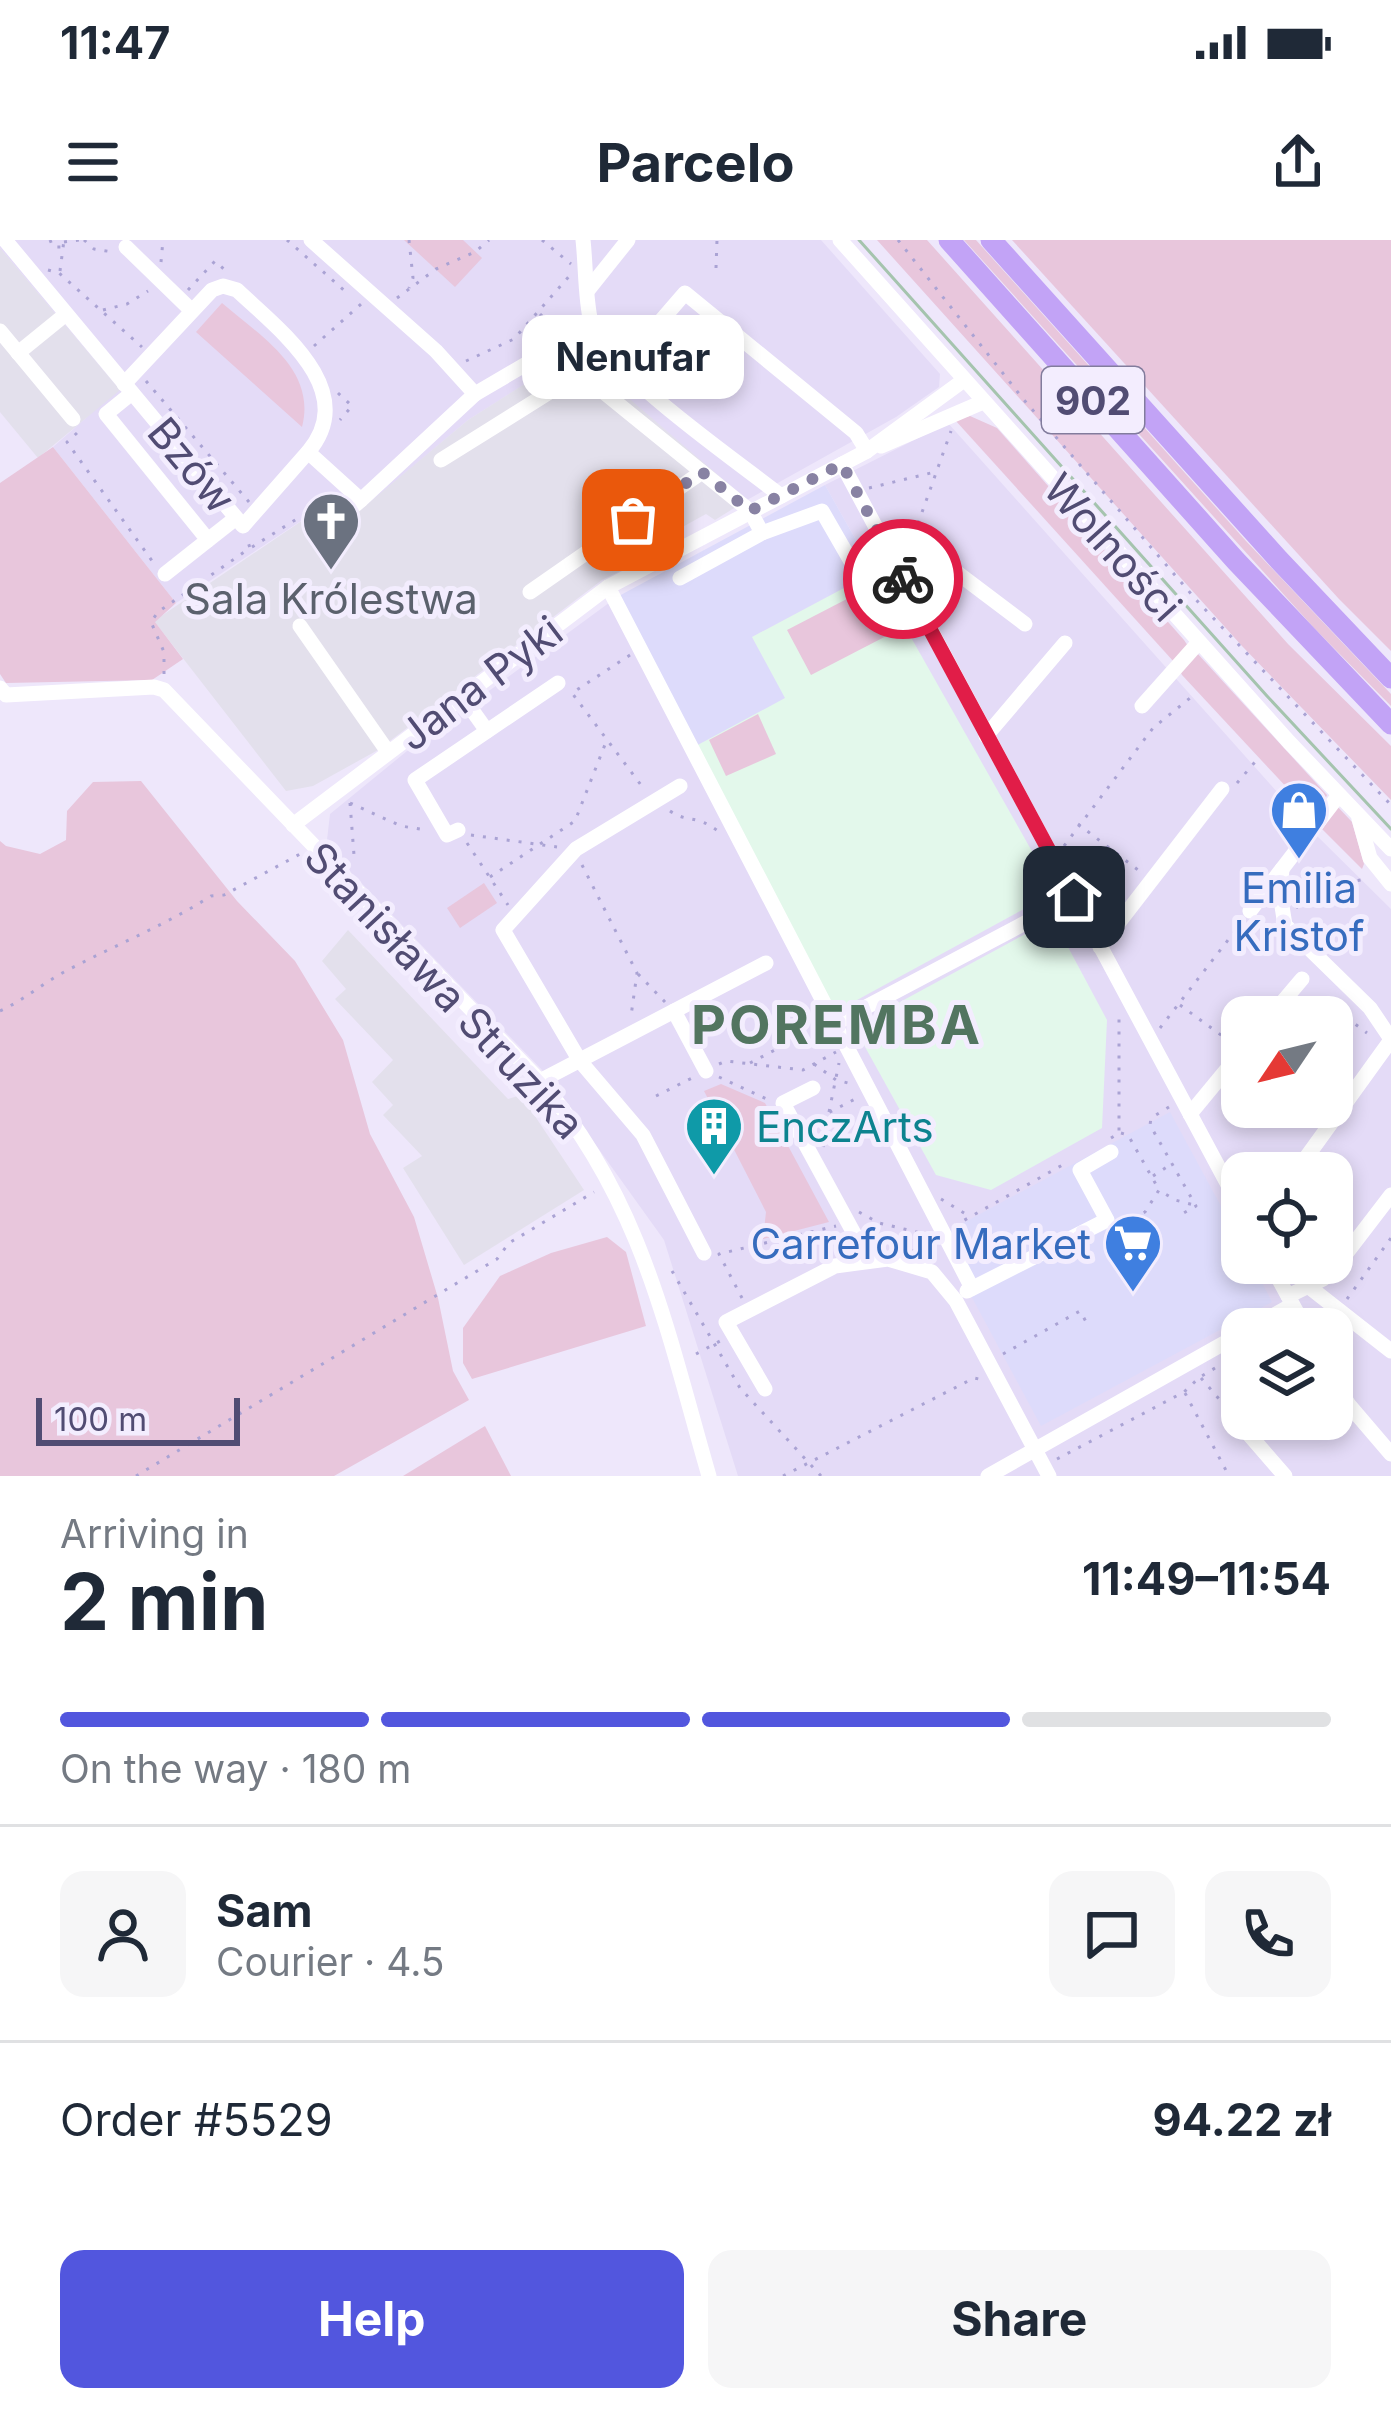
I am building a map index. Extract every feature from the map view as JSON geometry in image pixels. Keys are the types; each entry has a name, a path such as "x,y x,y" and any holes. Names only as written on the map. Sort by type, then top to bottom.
{"main road":[{"name":"902","path":"949,240 1216,539 1391,724"},
{"name":"902","path":"991,240 1391,678"}],"street":[{"name":"Bzów","path":"5,240 66,314 240,522 257,511 318,440 325,408 323,389 303,353 237,290 224,286 212,290 191,310 150,355 128,388"},
{"path":"311,240 436,351 475,394"},
{"path":"583,240 591,326 602,343 621,367 781,496"},
{"path":"588,290 628,240"},
{"name":"Wolności","path":"840,240 1391,849"},
{"path":"130,252 191,310"},
{"path":"621,367 685,293 856,433 867,451"},
{"path":"18,353 66,314"},
{"path":"340,518 475,394 591,326"},
{"path":"0,331 74,419"},
{"path":"441,460 580,373 750,511 762,532"},
{"name":"Jana Pyki","path":"867,451 964,380"},
{"path":"128,388 106,414 208,540"},
{"name":"Jana Pyki","path":"293,825 608,587 867,451 983,402"},
{"path":"308,452 362,500"},
{"path":"842,464 900,564 986,736 1221,1172"},
{"path":"530,592 702,472"},
{"path":"680,578 762,532 822,511 856,570"},
{"path":"165,574 240,522"},
{"path":"900,564 931,553 1025,624"},
{"path":"608,587 973,1288"},
{"path":"299,626 388,752"},
{"path":"1142,706 1199,642"},
{"path":"986,736 1065,643"},
{"path":"453,832 415,779 558,682"},
{"path":"0,688 6,695 159,688"},
{"name":"Stanisława Struzika","path":"159,688 540,1081 590,1145 645,1257 709,1476"},
{"path":"462,696 487,731"},
{"path":"1100,947 1222,789"},
{"path":"680,792 573,853 503,930 580,1061 643,1135 704,1253"},
{"path":"1250,910 1339,795"},
{"path":"1358,816 1370,859 1391,884"},
{"path":"1282,869 1280,894 1286,925 1370,1008 1388,1040 1310,1152"},
{"path":"835,1021 1074,897"},
{"path":"540,1081 766,963"},
{"path":"1288,996 1302,979"},
{"path":"674,1011 706,1071"},
{"path":"1190,1114 1221,1076"},
{"path":"813,1088 783,1103 869,1262"},
{"path":"953,1298 1107,1220 1080,1170 1106,1148"},
{"path":"1279,1308 1336,1268 1391,1195"},
{"path":"765,1389 727,1322 835,1266 889,1259 932,1272 953,1298 1047,1471"},
{"path":"1281,1284 1294,1308"},
{"path":"1308,1286 1336,1308"},
{"path":"1353,1322 1391,1351"},
{"path":"988,1476 1221,1345"},
{"path":"1353,1408 1391,1454"},
{"path":"1254,1440 1285,1476"}],"path":[{"path":"50,240 56,248 64,241 81,240 94,249 130,252"},
{"path":"286,240 346,292"},
{"path":"409,240 413,278 409,289"},
{"path":"386,307 489,240"},
{"path":"452,367 514,339 575,269 542,240"},
{"path":"716,268 717,240"},
{"path":"898,240 1024,400 1199,603 1391,805"},
{"path":"59,273 64,241"},
{"path":"23,262 59,273 150,355"},
{"path":"100,310 110,311 156,287 167,287"},
{"path":"303,353 372,294"},
{"path":"538,312 560,333"},
{"path":"141,375 257,511"},
{"path":"106,414 67,442 165,574"},
{"path":"900,564 954,423"},
{"path":"867,488 936,472"},
{"path":"159,688 164,652 151,622 158,612 348,488"},
{"path":"240,522 250,548"},
{"path":"640,649 572,693 660,804 677,816 703,818 748,856"},
{"path":"1062,847 1153,728 1195,694"},
{"path":"490,877 575,821 607,740"},
{"path":"660,804 680,792"},
{"path":"354,855 350,803 401,826 568,848 637,973 674,1011"},
{"path":"1078,824 1151,881"},
{"path":"453,832 503,896"},
{"path":"0,1010 211,896 224,895 315,848"},
{"path":"1286,925 1310,889 1368,879"},
{"path":"1150,1039 1250,910"},
{"path":"628,1035 637,973"},
{"path":"1178,1004 1221,1034"},
{"path":"1106,1148 1119,1133 1120,1018"},
{"path":"748,1064 835,1021"},
{"path":"1353,1025 1388,1040"},
{"path":"656,1096 726,1061 803,1070 840,1049 822,1148 813,1131"},
{"path":"814,1064 836,1080 871,1090"},
{"path":"706,1071 767,1099"},
{"path":"828,1113 871,1090"},
{"path":"1171,1106 1150,1122 1196,1206"},
{"path":"1119,1133 1128,1135 1159,1190 1196,1206"},
{"path":"943,1232 1082,1154"},
{"path":"1151,1177 1173,1164"},
{"path":"136,1476 497,1259 509,1243 611,1182"},
{"path":"920,1186 970,1217"},
{"path":"1107,1220 1118,1224 1136,1218 1159,1190"},
{"path":"1182,1214 1196,1206"},
{"path":"743,1299 719,1254 861,1220 856,1211 878,1223 937,1236 912,1251 929,1256"},
{"path":"1339,1308 1391,1238"},
{"path":"996,1358 1080,1311 1089,1328"},
{"path":"696,1354 733,1334"},
{"path":"1047,1471 1221,1364"},
{"path":"783,1476 974,1378 989,1382 980,1366"},
{"path":"1200,1377 1221,1401"},
{"path":"1184,1391 1229,1476"},
{"path":"833,1450 834,1440"}],"shaded area":[{"path":"0,240 821,240 940,374 939,387 896,417 747,500 574,353 468,420 345,524 327,504 176,603 53,447 119,389 0,248"},
{"path":"404,240 463,240 482,258 455,287"},
{"path":"877,240 927,240 1288,644 1391,746 1391,800 1242,646"},
{"path":"964,240 976,240 1246,541 1391,694 1391,706 1315,629"},
{"path":"1012,240 1391,240 1391,651 1339,599"},
{"path":"0,248 120,390 38,458 0,412"},
{"path":"222,303 268,341 293,371 304,406 302,427 196,332"},
{"path":"575,352 747,500 715,520 706,514 657,541 657,553 602,580 378,750 313,786 286,791 154,621 328,503 345,523 468,420"},
{"path":"970,416 997,428 1184,640 1188,646 1174,662 955,420"},
{"path":"948,423 1311,830 1391,909 1391,1476 738,1476 664,1240 542,1070 341,862 327,840 330,814 407,751 617,597 874,572 825,485"},
{"path":"53,447 176,603 155,622 183,659 152,680 6,683 0,674 0,483"},
{"path":"825,485 874,572 752,637 786,698 694,747 617,597"},
{"path":"874,572 1055,892 835,1012 694,747 785,698 752,637"},
{"path":"870,587 894,632 811,675 787,630"},
{"path":"1197,653 1327,795 1316,819 1182,675 1180,671"},
{"path":"758,714 776,754 726,776 709,740"},
{"path":"141,781 237,901 295,961 343,1040 370,1134 414,1217 453,1371 469,1400 334,1476 0,1476 0,841 40,854 66,840 67,811 93,782"},
{"path":"1336,805 1352,822 1362,869 1320,827"},
{"path":"484,883 497,903 460,928 447,908"},
{"path":"1053,919 1107,1020 1102,1128 991,1190 936,1175 854,1027"},
{"path":"348,930 508,1099 521,1095 584,1190 464,1265 403,1168 422,1156 383,1115 393,1105 372,1082 393,1060 335,999 346,989 322,961"},
{"path":"721,1084 765,1103 829,1222 763,1239 766,1212 704,1091"},
{"path":"1170,1112 1221,1206 1221,1284 1263,1284 1272,1302 1261,1308 1221,1308 1221,1329 1041,1426 939,1236"},
{"path":"607,1237 626,1252 646,1326 472,1379 463,1363 463,1328 500,1276 551,1253"},
{"path":"485,1426 511,1476 403,1476"}],"tram line":[{"path":"859,240 1391,829"}],"way so far":[{"path":"633,520 702,472 750,511 842,464 903,579"}],"place":[{"name":"Nenufar","path":"633,520"},
{"name":"Sala Królestwa","path":"331,572"},
{"name":"Emilia Kristof","path":"1299,861"},
{"name":"EnczArts","path":"714,1177"},
{"name":"Carrefour Market","path":"1133,1294"}],"district":[{"name":"POREMBA","path":"837,1024"}],"route":[{"path":"903,579 1074,897"}]}
